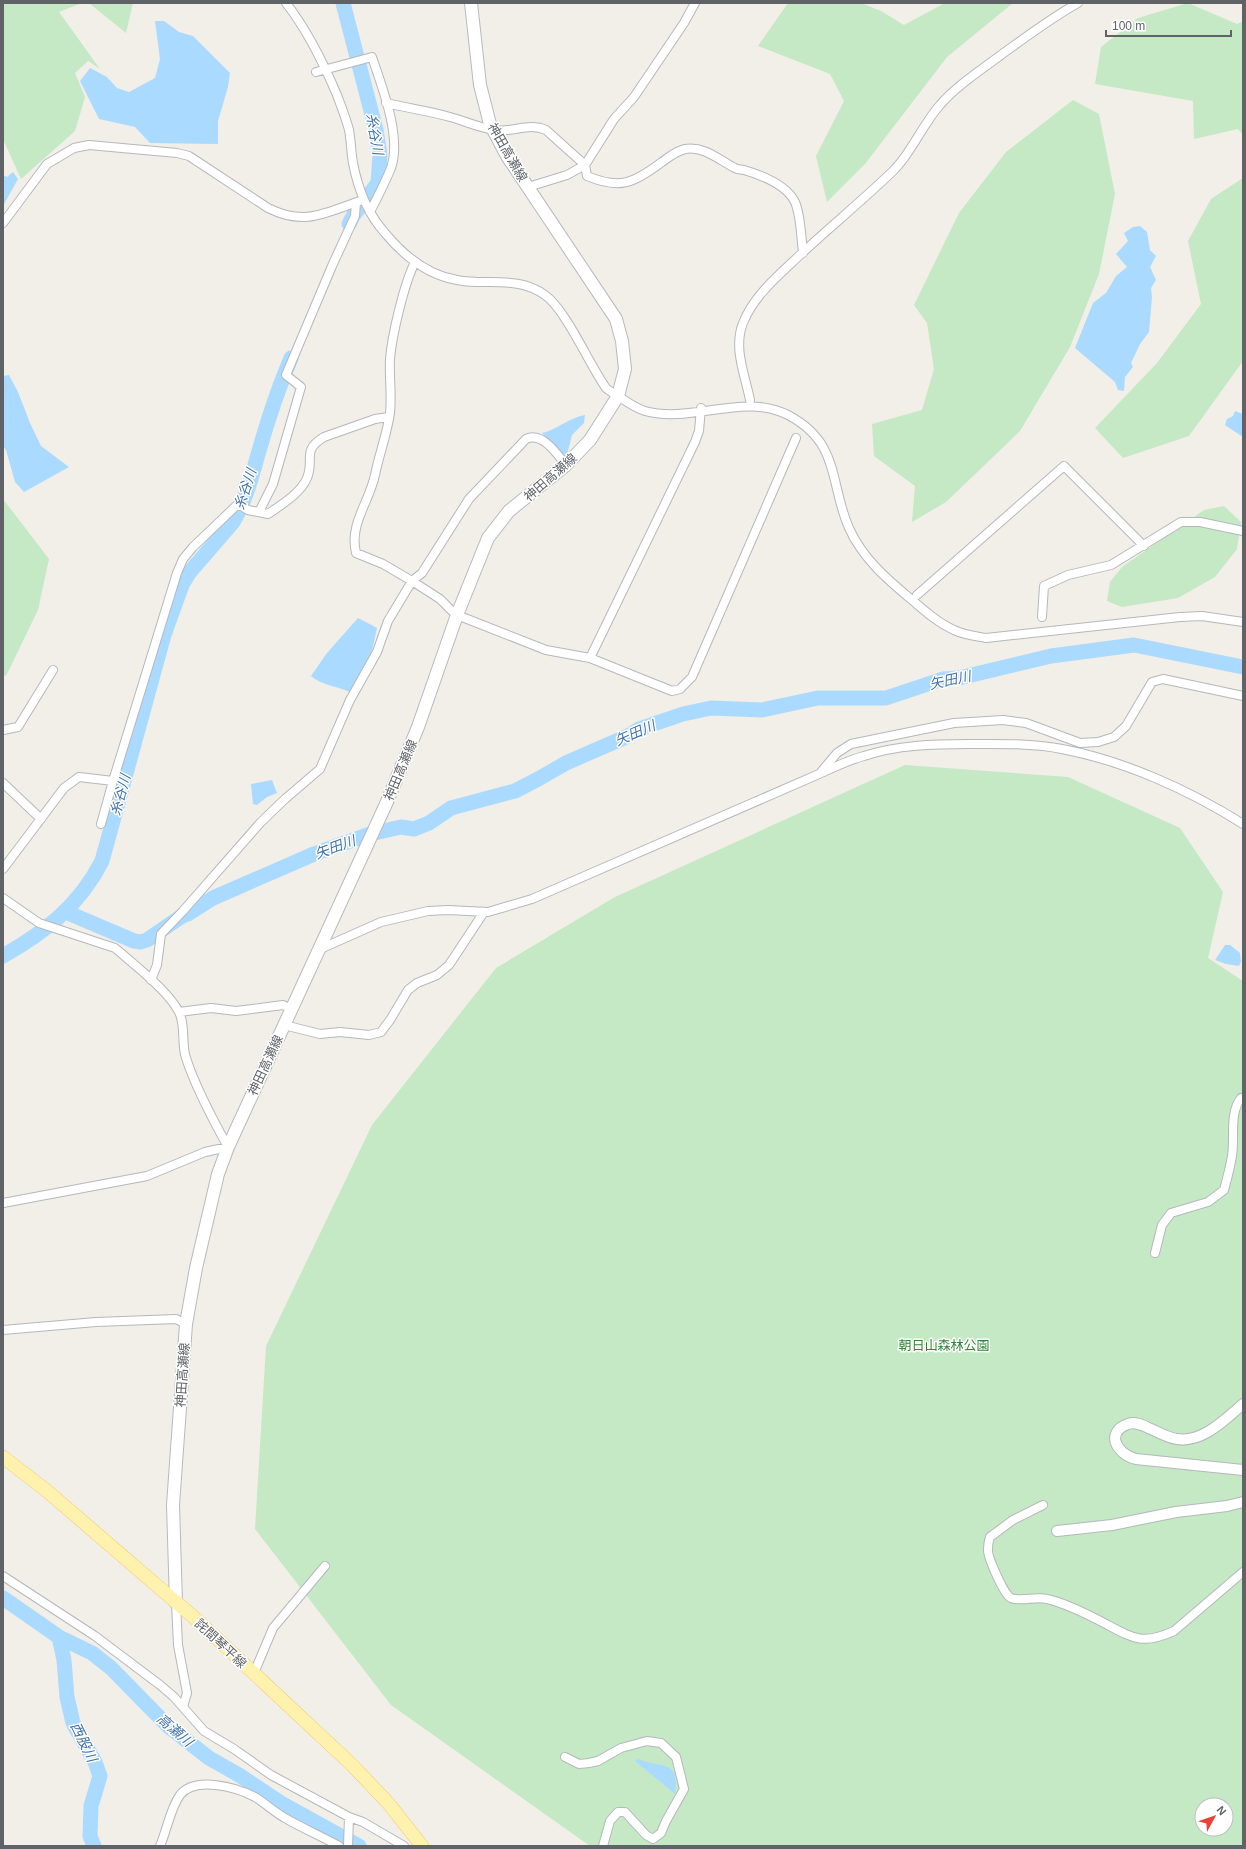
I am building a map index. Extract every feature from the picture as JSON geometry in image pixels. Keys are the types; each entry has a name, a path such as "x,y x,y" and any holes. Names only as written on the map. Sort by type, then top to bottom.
{"main road":[{"name":"神田高瀬線","path":"176,1603 173,1505 186,1324 196,1268 218,1174 228,1146 386,804 418,727 457,615 488,538 510,512 566,465 590,440 618,396 625,369 622,341 616,319 507,156 493,130 484,106 480,85 471,3"},
{"name":"詫間琴平線","path":"3,1456 47,1490 254,1673 363,1776 389,1804 422,1846"}],"street":[{"path":"258,512 273,484 301,387 286,375 360,202 349,129 326,69 314,44 286,3"},
{"path":"528,187 567,175 585,165 614,119 634,97 684,23 695,3"},
{"path":"750,400 740,355 740,336 742,324 752,305 778,275 894,170 925,123 941,103 979,71 1057,15 1078,3"},
{"path":"316,72 372,57 386,103 394,142 392,167 370,212"},
{"path":"386,103 449,116 493,130 521,126 539,127 546,130 585,165 587,176 596,180 618,185 647,174 677,151 686,149 702,150 737,169 769,179 787,191 795,202 803,253"},
{"path":"3,223 47,164 74,148 89,145 177,153 189,156 268,208 291,217 314,217 360,202"},
{"path":"360,202 370,212 386,235 414,262 438,275 458,280 514,282 530,286 546,296 558,309 598,377 612,394 636,407 655,413 669,415 701,410 742,407 766,408 786,415 807,428 823,447 830,459 834,470 842,508 858,545 886,578 936,620 953,630 986,638 1180,617 1202,616 1243,622"},
{"path":"414,262 399,315 390,358 391,395 389,417 374,477 356,523 354,544 356,553 383,564 412,581 440,599 457,615 546,650 590,658 672,691 680,689 692,676 796,438"},
{"path":"590,658 695,442 699,431 701,410"},
{"path":"101,824 112,781 177,572 183,559 238,504 248,510 268,514 293,495 304,485 308,477 311,448 316,442 324,437 375,419 389,417"},
{"path":"151,980 157,965 160,934 183,911 261,822 285,798 320,769 350,700 377,652 388,621 412,581 422,573 469,499 531,436 543,440 566,465"},
{"path":"917,595 1064,466 1144,546"},
{"path":"1042,617 1044,586 1068,575 1110,565 1144,546 1181,522 1200,522 1243,531"},
{"path":"3,730 18,727 53,670"},
{"path":"819,774 837,754 851,744 954,723 1003,720 1026,723 1080,743 1098,742 1114,737 1126,726 1152,682 1163,679 1243,696"},
{"path":"317,951 381,922 428,911 448,910 484,912 532,900 819,774 863,756 895,748 950,744 1025,744 1055,748 1117,764 1173,785 1243,824"},
{"path":"3,869 64,788 78,777 112,781"},
{"path":"3,783 40,819"},
{"path":"3,898 39,923 114,948 151,980 179,1012 183,1026 186,1057 217,1128 228,1146 205,1152 147,1176 3,1203"},
{"path":"284,1025 320,1034 340,1032 369,1035 381,1032 408,990 417,983 437,975 449,965 484,912"},
{"path":"179,1012 211,1008 236,1011 283,1005 291,1009"},
{"path":"1155,1254 1162,1225 1171,1213 1208,1202 1224,1190 1232,1155 1235,1113 1237,1104 1241,1098 1243,1099"},
{"path":"3,1330 96,1322 176,1318 186,1324"},
{"path":"1243,1404 1208,1433 1198,1436 1178,1439 1166,1436 1140,1424 1132,1423 1120,1430 1116,1438 1120,1452 1125,1456 1136,1459 1243,1470"},
{"path":"1057,1531 1112,1525 1176,1512 1227,1506 1243,1502"},
{"path":"1043,1505 1013,1520 990,1537 987,1550 1003,1590 1010,1597 1019,1599 1034,1597 1048,1599 1094,1618 1123,1634 1134,1638 1150,1639 1164,1636 1174,1631 1243,1572"},
{"path":"254,1673 273,1628 325,1566"},
{"path":"3,1576 107,1645 160,1685 184,1707 204,1731 234,1749 271,1775 349,1817 363,1822 404,1846"},
{"path":"176,1603 178,1645 187,1693 184,1707"},
{"path":"566,1757 579,1764 589,1763 598,1761 621,1748 647,1741 661,1744 676,1757 684,1789 661,1833 653,1839 646,1835 626,1812 618,1812 610,1821 602,1846"},
{"path":"160,1846 167,1831 172,1812 181,1795 191,1787 212,1784 254,1797 280,1816 339,1846"},
{"path":"348,1846 349,1817"}],"green space":[{"path":"3,3 82,3 59,12 100,69 88,61 75,73 85,97 75,131 21,179 3,139"},
{"path":"89,3 133,3 126,33"},
{"path":"788,3 861,3 881,11 904,25 945,3 1013,3 947,57 865,164 827,202 816,156 844,101 830,74 758,46"},
{"path":"1188,3 1237,24 1243,21 1243,135 1238,129 1194,139 1193,101 1095,84 1101,47 1138,18"},
{"path":"1073,100 1099,114 1115,194 1099,274 1070,347 1020,431 946,502 912,522 915,486 874,456 872,424 922,410 934,369 927,323 914,305 959,213 1006,152"},
{"path":"1243,178 1243,361 1189,436 1123,458 1095,428 1157,363 1201,304 1188,241 1211,199"},
{"path":"3,499 49,559 38,610 6,676 3,675"},
{"path":"1224,506 1241,522 1237,549 1215,577 1178,598 1122,607 1107,601 1110,582 1122,567 1204,510"},
{"name":"朝日山森林公園","path":"905,765 1068,777 1180,828 1223,892 1208,958 1243,981 1243,1846 590,1846 391,1705 255,1529 266,1346 372,1125 496,968 615,897"}],"water":[{"path":"155,21 164,21 179,32 193,36 230,73 228,87 218,121 218,144 150,143 135,127 99,119 80,81 90,68 107,77 117,88 129,92 155,78 160,59"},
{"path":"13,172 18,179 3,206 3,175 7,177"},
{"path":"1140,226 1147,232 1150,250 1156,256 1150,267 1156,280 1151,288 1152,297 1149,332 1140,344 1131,363 1133,367 1125,377 1124,391 1118,390 1115,382 1075,348 1093,303 1106,293 1116,276 1127,267 1116,254 1128,241 1124,233 1133,227"},
{"path":"9,375 18,392 41,446 69,467 24,492 15,482 6,450 3,446 3,376"},
{"path":"1235,411 1243,414 1243,437 1225,425 1227,419 1233,416"},
{"path":"585,415 584,423 572,435 567,455 560,453 542,433 573,419"},
{"path":"358,618 377,628 372,651 350,692 324,683 311,676 327,653"},
{"path":"272,780 277,793 267,797 257,805 253,804 251,784"},
{"path":"1225,945 1230,945 1240,953 1241,962 1239,966 1226,964 1215,960"},
{"path":"638,1759 662,1765 672,1770 675,1775 676,1783 675,1794 635,1761"}],"waterway":[{"name":"糸谷川","path":"343,3 376,130 380,155 378,183 353,216 349,224"},
{"name":"糸谷川","path":"3,956 47,927 72,905 93,877 102,861 164,635 182,585 189,573 233,522 238,514 248,488 266,427 291,358"},
{"name":"矢田川","path":"66,912 134,941 141,942 147,940 182,916 188,914 213,898 314,854 370,834 401,827 414,829 429,823 451,808 515,791 566,763 628,736 639,729 683,714 711,708 762,710 818,698 886,698 943,679 959,678 1051,656 1134,645 1243,667"},
{"name":"高瀬川","path":"3,1598 59,1637 92,1653 111,1668 168,1726 209,1758 239,1775 281,1803 359,1846"},
{"name":"西股川","path":"59,1637 64,1660 67,1697 73,1723 95,1762 100,1776 91,1806 90,1836 94,1846"}]}
